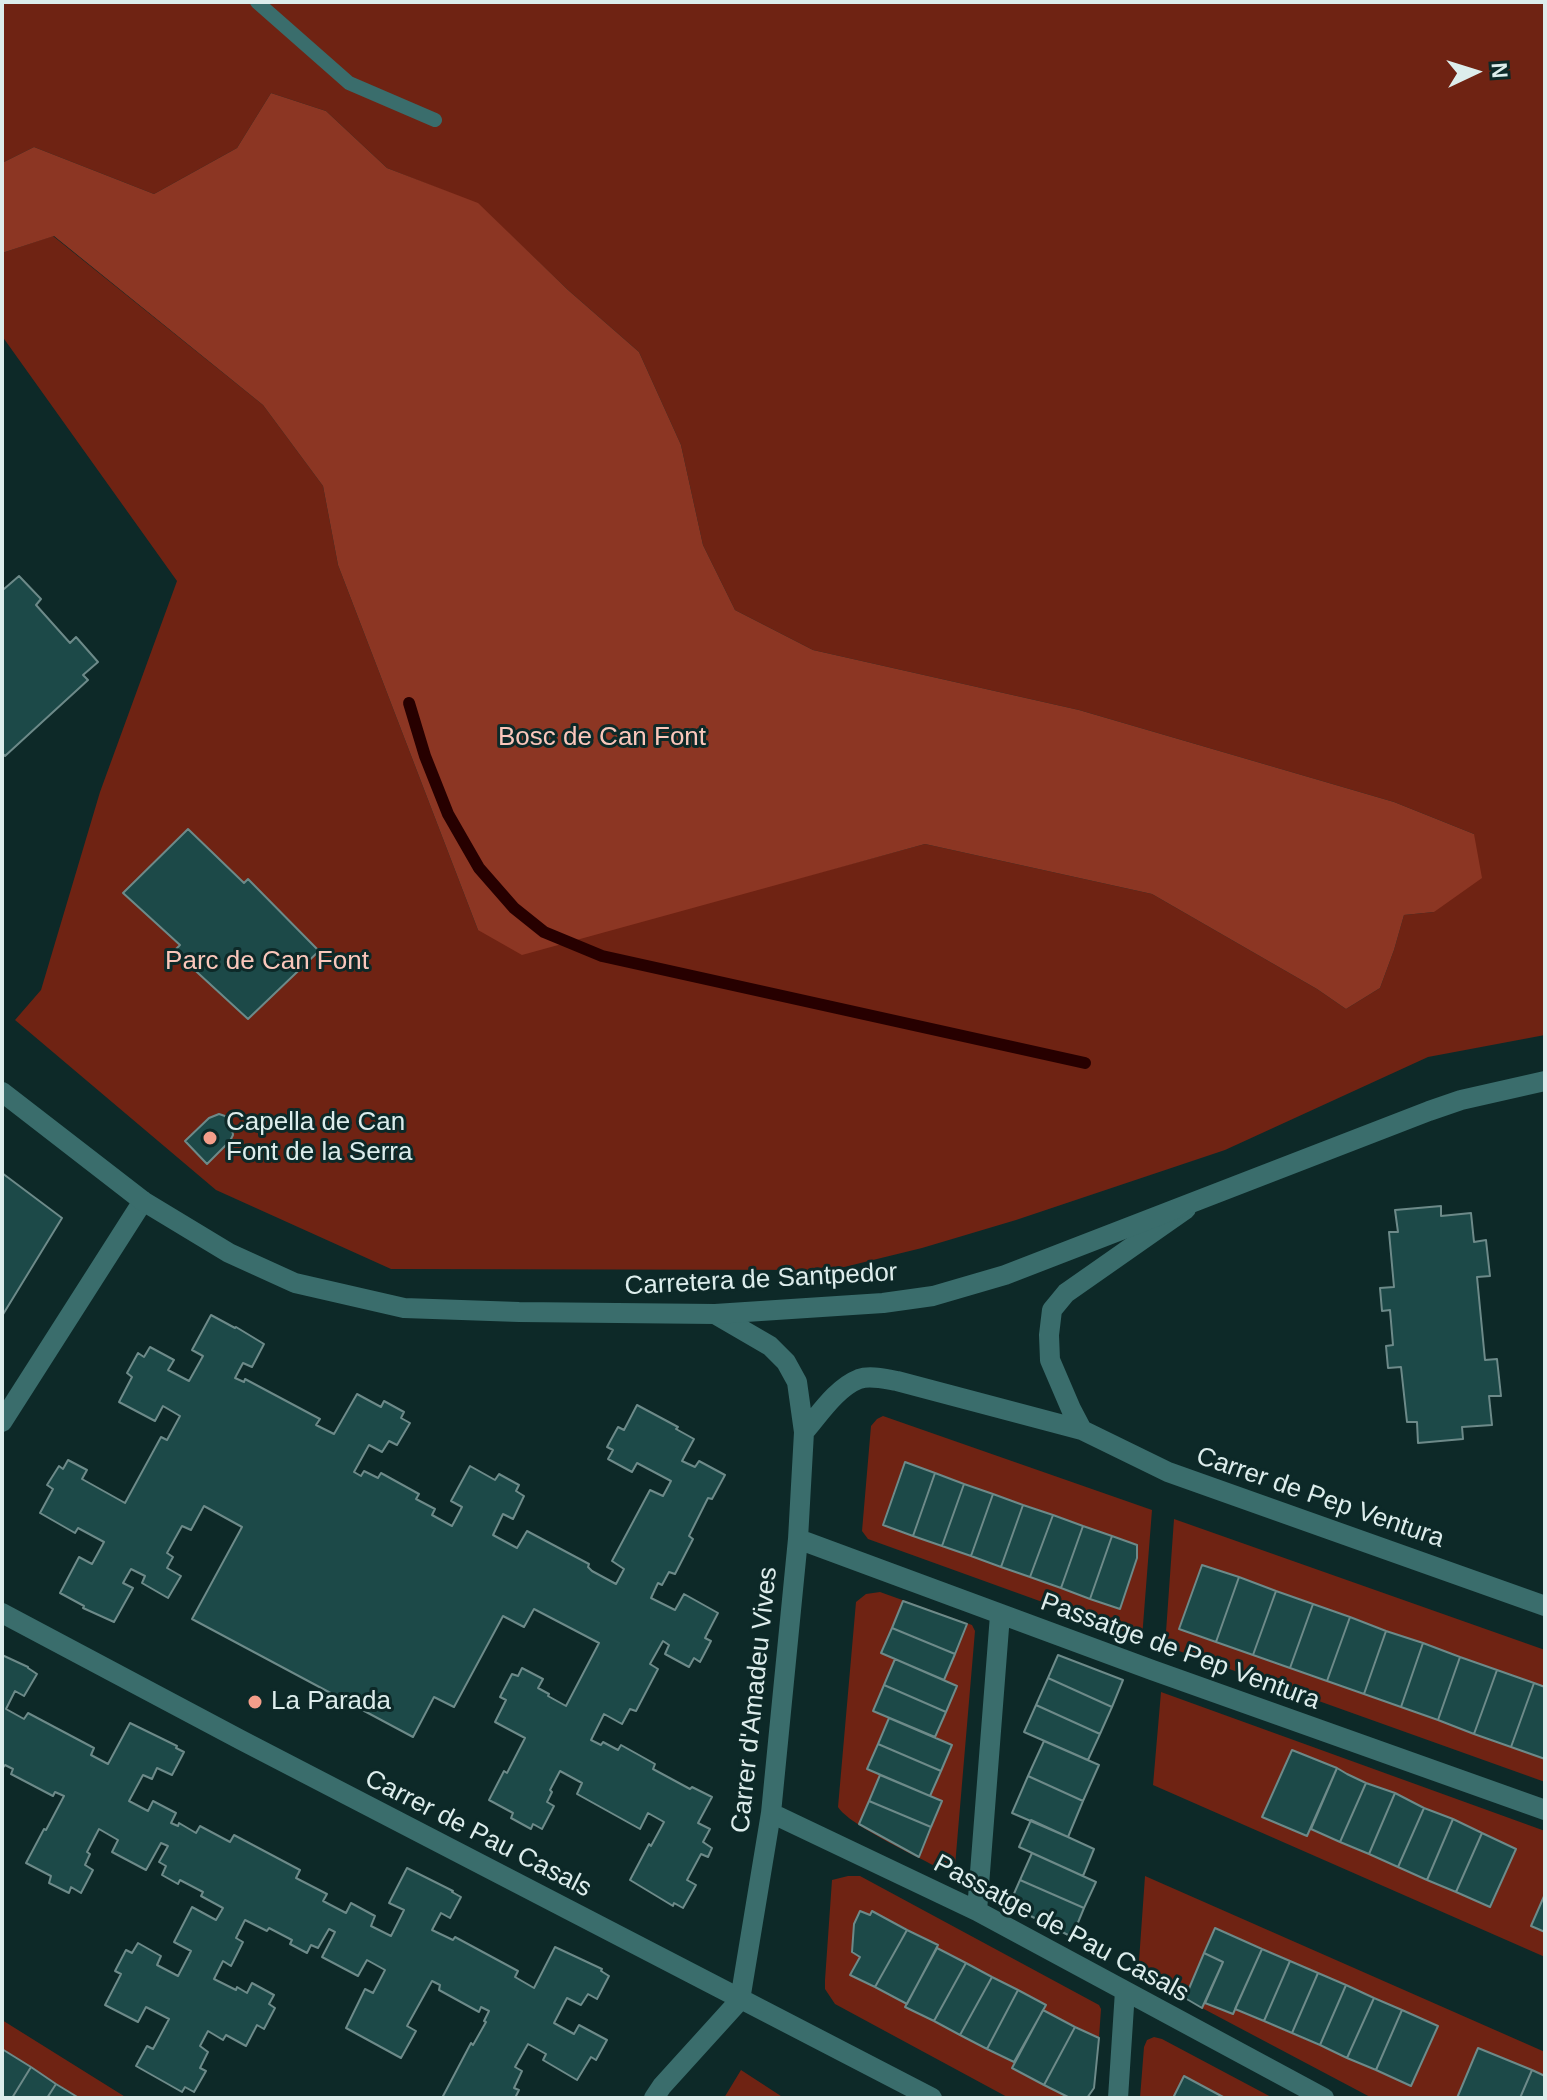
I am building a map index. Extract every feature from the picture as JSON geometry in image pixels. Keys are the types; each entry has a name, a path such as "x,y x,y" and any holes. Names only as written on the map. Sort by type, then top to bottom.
{"street":[{"name":"Carretera de Santpedor","path":"2,1092 143,1201 229,1253 295,1283 404,1308 715,1314 883,1303 933,1296 1005,1275 1461,1100 1545,1081"},
{"path":"1082,1430 1050,1360 1052,1310 1066,1293 1199,1200"},
{"path":"2,1422 143,1201"},
{"name":"Carrer d'Amadeu Vives","path":"715,1314 762,1340 786,1362 797,1382 804,1432 798,1539 771,1813 740,2000"},
{"name":"Carrer de Pep Ventura","path":"804,1432 843,1389 860,1379 877,1377 897,1381 1082,1430 1168,1472 1545,1606"},
{"name":"Passatge de Pep Ventura","path":"798,1539 1000,1615 1545,1810"},
{"name":"Carrer de Pau Casals","path":"2,1613 932,2098"},
{"path":"977,1911 1000,1615"},
{"name":"Passatge de Pau Casals","path":"771,1813 977,1911 1324,2098"},
{"path":"1118,2098 1125,1991"},
{"path":"654,2098 740,2000"}],"lane":[{"path":"257,2 349,83 435,120"}],"green space":[{"name":"Parc de Can Font","path":"2,2 1545,2 1545,1035 1428,1057 1225,1150 1016,1220 832,1270 391,1269 216,1190 15,1020 41,990 100,792 177,581 2,336 2,253 53,236 263,405 323,486 338,565 478,930 758,889 925,844 1152,894 1317,989 1346,1009 1380,988 1404,915 1434,912 1474,834 1394,802 1079,710 813,650 735,610 703,545 681,445 639,352 568,290 478,204 387,168 326,111 271,93 237,148 154,194 34,147 2,163"},
{"name":"Bosc de Can Font","path":"271,93 326,111 387,168 478,203 568,290 639,352 681,445 703,545 735,610 813,650 1079,710 1394,802 1474,834 1482,878 1434,912 1404,915 1380,988 1346,1009 1317,989 1152,894 925,844 522,955 478,930 338,565 323,486 263,405 54,236 2,253 2,163 34,147 154,194 237,148"},
{"path":"883,1416 1152,1510 1142,1638 868,1539 862,1531 871,1426"},
{"path":"1174,1519 1545,1650 1545,1782 1165,1646"},
{"path":"880,1592 972,1625 975,1631 955,1866 950,1871 869,1831 838,1807 856,1602 866,1594"},
{"path":"1161,1692 1545,1831 1545,1957 1153,1785","holes":["1292,1750 1516,1849 1491,1907 1311,1829 1307,1836 1263,1817"]},
{"path":"860,1876 1099,2005 1099,2038 1043,2010 1045,2004 872,1911 870,1915 860,1911 854,1924 852,1952 860,1957 850,1975 1014,2062 1012,2068 1070,2098 1009,2098 835,2004 825,1989 832,1880"},
{"path":"1145,1876 1545,2052 1545,2076 1479,2048 1457,2098 1372,2098 1202,2008 1205,2003 1233,2014 1236,2009 1411,2086 1437,2026 1216,1928 1185,1998 1138,1975"},
{"path":"2,2020 127,2098 79,2098 2,2049"},
{"path":"1154,2037 1273,2098 1225,2098 1185,2076 1173,2098 1140,2098 1144,2047 1147,2040"},
{"path":"741,2070 784,2098 724,2098"}],"building":[{"path":"19,576 41,599 36,605 70,643 76,637 98,662 83,675 88,680 5,756 2,753 2,587 4,589"},
{"path":"188,829 244,883 248,879 319,951 248,1019 174,951 180,945 123,893"},
{"name":"Capella de Can Font de la Serra","path":"219,1114 231,1122 233,1135 207,1164 185,1141 209,1118"},
{"path":"2,1173 62,1218 2,1316"},
{"path":"1441,1206 1441,1216 1471,1213 1474,1242 1486,1240 1490,1276 1477,1277 1485,1360 1497,1359 1501,1396 1489,1396 1492,1425 1462,1427 1463,1439 1418,1443 1417,1422 1407,1422 1401,1367 1388,1368 1386,1346 1393,1345 1390,1310 1382,1311 1380,1288 1394,1287 1389,1232 1398,1232 1395,1210"},
{"path":"211,1315 264,1344 252,1367 243,1363 235,1378 244,1382 245,1379 320,1419 316,1425 334,1434 357,1394 381,1407 384,1401 404,1412 401,1418 410,1423 397,1445 389,1441 382,1452 369,1445 354,1472 361,1476 364,1471 378,1478 381,1473 419,1494 416,1499 435,1509 432,1515 452,1526 462,1507 451,1501 470,1466 495,1480 499,1474 519,1485 516,1491 524,1496 513,1519 503,1514 493,1535 517,1548 527,1531 589,1564 592,1571 616,1584 624,1569 612,1561 650,1490 663,1496 671,1481 637,1463 632,1472 608,1459 613,1450 607,1447 618,1427 624,1430 637,1405 694,1439 682,1461 695,1467 699,1461 725,1475 712,1499 708,1498 689,1536 693,1539 675,1574 669,1572 662,1585 658,1583 651,1598 675,1610 684,1594 718,1613 705,1638 711,1641 700,1662 694,1658 689,1667 665,1654 669,1645 663,1641 650,1664 658,1669 636,1711 630,1709 622,1724 604,1714 591,1740 618,1750 621,1745 655,1764 653,1769 712,1797 698,1823 710,1829 703,1842 712,1848 708,1857 701,1854 687,1880 696,1885 683,1908 674,1903 673,1906 630,1880 664,1822 648,1813 640,1829 577,1794 582,1783 560,1771 547,1802 554,1806 542,1829 533,1824 531,1829 511,1818 513,1813 489,1800 525,1738 495,1722 506,1700 500,1697 512,1674 518,1676 522,1668 543,1679 538,1688 566,1706 599,1643 534,1609 524,1627 503,1616 454,1707 434,1697 413,1737 192,1619 242,1527 204,1506 191,1530 182,1526 167,1553 173,1557 167,1568 181,1576 168,1598 142,1583 145,1576 131,1569 123,1583 133,1588 114,1622 60,1593 79,1557 92,1564 104,1542 78,1528 75,1533 40,1513 53,1489 47,1485 59,1466 63,1469 68,1460 87,1470 82,1479 125,1503 161,1437 167,1440 180,1416 163,1406 155,1421 119,1402 132,1377 127,1373 138,1353 144,1357 150,1347 174,1360 168,1370 189,1381 203,1356 192,1350"},
{"path":"905,1462 935,1473 913,1536 883,1525"},
{"path":"935,1473 964,1484 942,1546 913,1536"},
{"path":"964,1484 993,1494 971,1556 942,1546"},
{"path":"993,1494 1023,1505 1001,1567 971,1556"},
{"path":"1023,1505 1053,1515 1030,1577 1001,1567"},
{"path":"1053,1515 1083,1526 1061,1588 1030,1577"},
{"path":"1083,1526 1112,1536 1090,1599 1061,1588"},
{"path":"1112,1536 1137,1545 1137,1558 1120,1609 1090,1599"},
{"path":"1202,1565 1239,1577 1216,1642 1179,1629"},
{"path":"1239,1577 1276,1591 1253,1655 1216,1642"},
{"path":"1276,1591 1313,1604 1290,1668 1253,1655"},
{"path":"903,1601 967,1624 955,1654 892,1628"},
{"path":"1313,1604 1350,1617 1327,1681 1290,1668"},
{"path":"1350,1617 1386,1631 1364,1694 1327,1681"},
{"path":"892,1628 955,1654 944,1680 881,1653"},
{"path":"1386,1631 1423,1643 1401,1707 1364,1694"},
{"path":"1423,1643 1460,1657 1438,1720 1401,1707"},
{"path":"2,1655 37,1674 24,1696 15,1691 6,1709 24,1719 28,1713 94,1748 91,1755 108,1764 130,1723 184,1752 172,1775 157,1768 152,1779 143,1775 129,1801 148,1811 153,1801 176,1813 171,1823 178,1826 179,1823 196,1833 200,1826 230,1842 234,1835 300,1870 296,1878 327,1894 323,1901 346,1913 351,1903 375,1916 371,1926 391,1936 404,1910 389,1903 407,1868 461,1897 450,1918 441,1913 432,1930 453,1940 455,1937 518,1971 515,1977 534,1988 555,1947 602,1969 609,1976 597,1999 588,1994 581,2005 567,1998 554,2023 574,2034 579,2025 607,2040 596,2060 591,2057 577,2080 543,2060 546,2054 528,2044 515,2067 522,2071 514,2088 519,2090 515,2098 442,2098 471,2043 473,2045 486,2022 489,2011 481,2007 479,2012 439,1990 440,1985 432,1981 407,2026 416,2031 401,2058 346,2028 365,1989 373,1993 385,1970 367,1960 358,1976 322,1957 335,1932 329,1929 318,1948 311,1945 307,1953 290,1944 292,1940 245,1920 236,1938 243,1942 231,1966 223,1961 214,1979 247,1993 252,1983 274,1995 269,2004 275,2008 264,2029 257,2025 246,2046 226,2035 223,2040 208,2031 200,2046 208,2052 200,2068 206,2071 194,2092 185,2087 182,2092 136,2066 147,2046 153,2049 169,2019 146,2007 138,2022 105,2005 121,1974 115,1971 126,1950 132,1953 138,1943 161,1956 157,1965 178,1976 191,1951 174,1942 192,1907 216,1920 223,1908 201,1896 203,1892 162,1875 166,1866 159,1862 168,1846 161,1843 146,1870 112,1852 118,1840 99,1829 87,1852 90,1854 85,1865 93,1870 81,1893 71,1887 69,1893 49,1883 51,1876 26,1863 64,1796 55,1792 53,1796 11,1774 13,1769 5,1765 2,1769"},
{"path":"1058,1655 1123,1680 1112,1707 1048,1678"},
{"path":"1460,1657 1497,1670 1474,1734 1438,1720"},
{"path":"895,1659 957,1686 946,1712 884,1685"},
{"path":"1497,1670 1534,1683 1511,1747 1474,1734"},
{"path":"1048,1678 1112,1707 1100,1734 1036,1705"},
{"path":"1534,1683 1545,1687 1545,1759 1511,1747"},
{"path":"884,1685 946,1712 935,1737 873,1711"},
{"path":"1036,1705 1100,1734 1088,1760 1024,1732"},
{"path":"889,1718 952,1745 941,1771 878,1744"},
{"path":"1044,1741 1099,1765 1083,1801 1028,1776"},
{"path":"878,1744 941,1771 930,1796 867,1769"},
{"path":"1292,1750 1337,1768 1307,1836 1262,1817"},
{"path":"1337,1768 1366,1783 1340,1842 1311,1829"},
{"path":"880,1775 942,1801 931,1827 869,1801"},
{"path":"1028,1776 1083,1801 1068,1837 1012,1813"},
{"path":"1366,1783 1395,1793 1369,1854 1340,1842"},
{"path":"1395,1793 1424,1808 1398,1867 1369,1854"},
{"path":"869,1801 931,1827 919,1857 859,1824"},
{"path":"1424,1808 1453,1819 1427,1880 1398,1867"},
{"path":"1453,1819 1482,1833 1456,1892 1427,1880"},
{"path":"1031,1820 1094,1849 1083,1876 1019,1847"},
{"path":"1482,1833 1516,1849 1490,1907 1456,1892"},
{"path":"1032,1853 1096,1882 1084,1908 1020,1880"},
{"path":"1020,1880 1084,1908 1072,1937 1009,1905"},
{"path":"1545,1894 1545,1932 1531,1926"},
{"path":"860,1911 870,1915 872,1911 907,1930 875,1987 850,1975 860,1957 852,1952 854,1924"},
{"path":"1215,1928 1262,1949 1233,2014 1205,2003 1223,1962 1204,1953"},
{"path":"907,1930 938,1945 907,2004 875,1987"},
{"path":"937,1948 966,1963 934,2021 905,2007"},
{"path":"1262,1949 1290,1961 1264,2021 1235,2009"},
{"path":"1204,1953 1223,1962 1202,2008 1185,1998"},
{"path":"1290,1961 1318,1973 1292,2033 1264,2021"},
{"path":"966,1963 992,1977 960,2035 934,2021"},
{"path":"1318,1973 1346,1985 1320,2045 1292,2033"},
{"path":"992,1977 1018,1990 987,2049 960,2035"},
{"path":"1346,1985 1374,1998 1347,2058 1320,2045"},
{"path":"1018,1990 1046,2005 1014,2062 987,2049"},
{"path":"1374,1998 1402,2010 1376,2070 1347,2058"},
{"path":"1043,2010 1075,2027 1044,2085 1012,2068"},
{"path":"1402,2010 1438,2026 1411,2086 1376,2070"},
{"path":"1075,2027 1099,2038 1094,2088 1087,2098 1070,2098 1044,2085"},
{"path":"1478,2048 1532,2070 1520,2098 1457,2098"},
{"path":"2,2049 31,2067 12,2098 2,2098"},
{"path":"31,2067 56,2084 47,2098 12,2098"},
{"path":"1532,2070 1545,2076 1545,2098 1520,2098"},
{"path":"1184,2076 1225,2098 1173,2098"},
{"path":"56,2084 79,2098 47,2098"}],"waterway":[{"path":"409,703 425,756 448,814 479,868 514,908 544,932 602,956 1085,1063"}],"place":[{"name":"Capella de Can Font de la Serra","path":"210,1138"},
{"name":"La Parada","path":"255,1702"}]}
